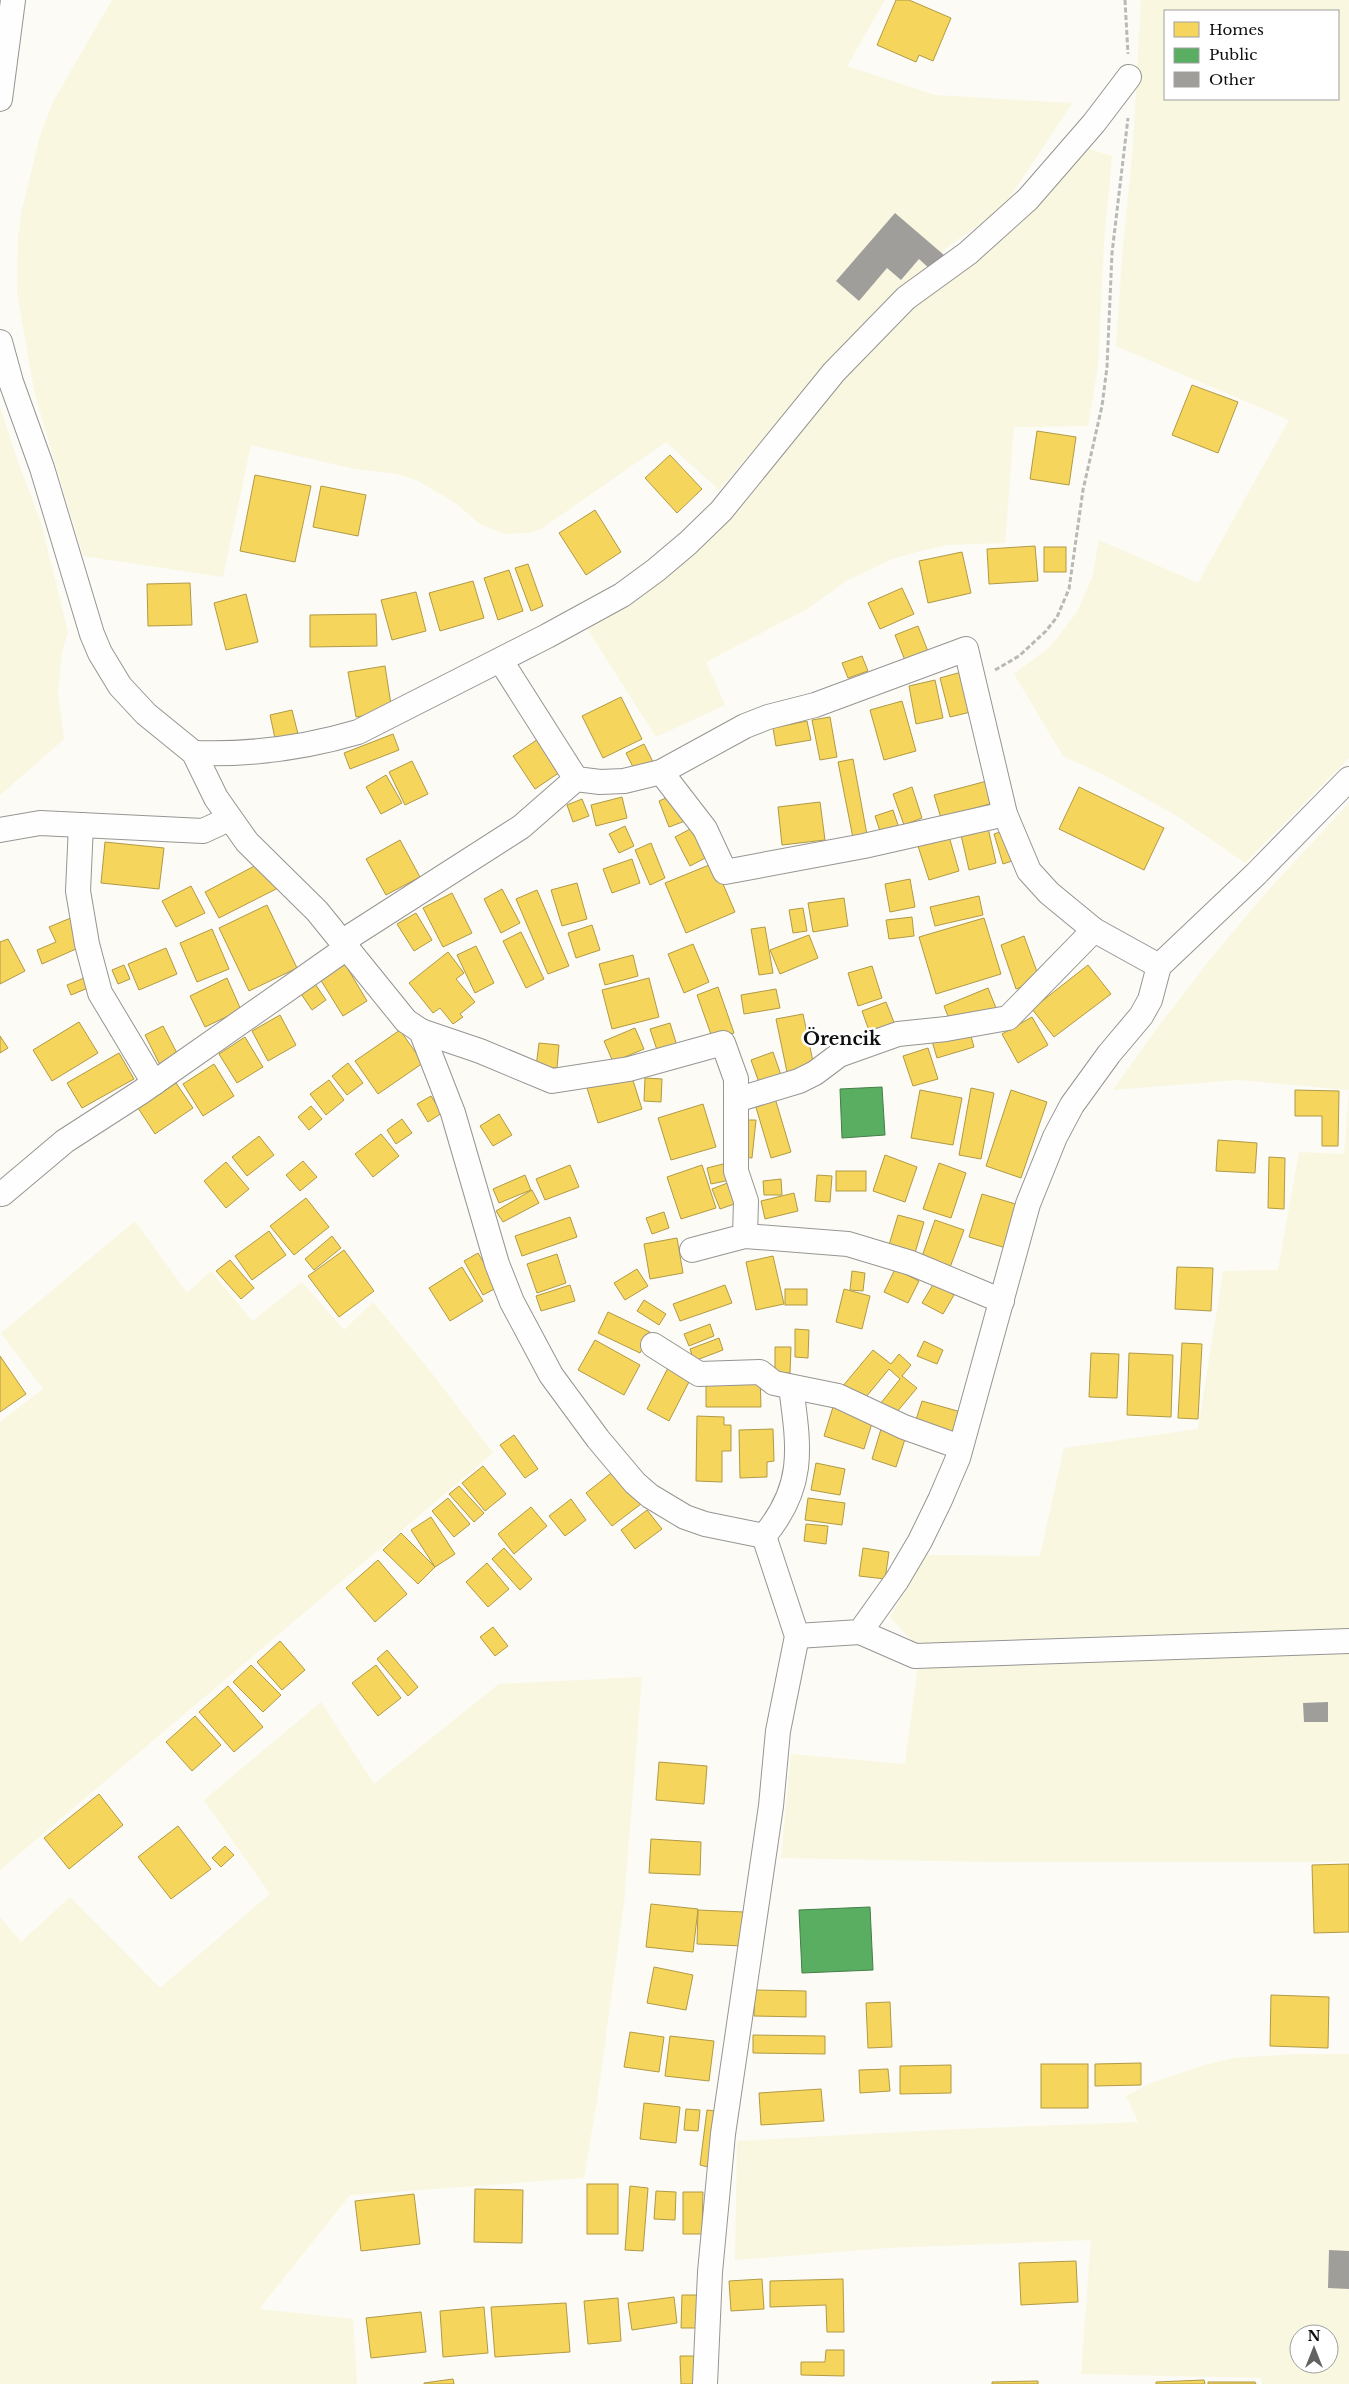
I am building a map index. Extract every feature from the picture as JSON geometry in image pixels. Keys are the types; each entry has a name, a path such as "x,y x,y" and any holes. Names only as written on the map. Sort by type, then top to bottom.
{"street":[{"path":"0,99 13,0"},
{"path":"194,753 251,753 279,750 332,740 358,732 501,660 622,595 688,543 720,511 797,416 869,335 906,298 968,253 1028,199 1094,123 1129,77"},
{"path":"0,342 11,382 45,477 92,634 100,653 110,671 132,700 194,753 208,783 229,819 254,850 317,911 346,944 406,1021 421,1031 480,1051 552,1081 629,1069 723,1043 736,1079 736,1172 746,1200 745,1236"},
{"path":"2,1194 65,1141 154,1082 346,944 521,827 576,779 600,782 624,781 661,772 745,726 768,717 815,705 966,649 1005,814 1029,871 1049,893 1094,930 1159,966"},
{"path":"501,660 576,779"},
{"path":"661,772 705,829 725,872 864,846 1005,814"},
{"path":"860,1632 897,1580 920,1541 940,1500 960,1447 1028,1204 1055,1137 1090,1079 1141,1016 1150,1000 1159,966 1263,868 1349,779"},
{"path":"0,830 40,823 202,831 229,819"},
{"path":"81,825 78,891 87,944 100,993 154,1082"},
{"path":"736,1100 799,1081 815,1073 839,1055 898,1034 946,1029 1008,1018 1094,930"},
{"path":"421,1031 453,1113 497,1264 512,1302 551,1375 598,1439 635,1483 650,1496 685,1517 705,1524 764,1536"},
{"path":"692,1250 745,1236 848,1244 911,1263 1002,1302"},
{"path":"653,1344 699,1374 760,1372 774,1383 838,1396 904,1427 960,1447"},
{"path":"764,1536 787,1504 796,1473 797,1433 791,1387"},
{"path":"705,2384 710,2272 723,2134 771,1806 778,1731 797,1636 764,1536"},
{"path":"797,1636 860,1632 916,1656 1349,1641"}],"path":[{"path":"974,680 1005,665 1033,644 1057,617 1069,589 1083,490 1094,448 1104,386 1112,252 1129,111 1125,0"}],"shaded area":[{"path":"112,0 885,0 847,66 935,95 1072,103 1003,208 950,245 904,288 817,377 719,490 666,442 541,529 529,533 504,534 480,524 454,502 418,481 397,474 355,469 251,445 223,577 83,556 35,395 17,293 18,237 22,209 40,136 53,102"},
{"path":"1141,0 1349,0 1349,758 1245,863 1177,816 1102,774 1063,756 1014,674 1050,647 1077,612 1092,578 1099,540 1198,583 1289,420 1116,346 1123,246 1133,147"},
{"path":"1086,148 1112,156 1104,242 1098,365 1088,426 1014,427 1005,543 948,545 920,551 892,559 848,580 807,609 706,662 725,705 656,737 586,627 622,608 655,585 708,540 731,516 840,375 926,295 959,274 1019,225 1043,201"},
{"path":"0,407 41,523 68,632 62,652 58,694 64,739 0,795"},
{"path":"1349,803 1349,1090 1238,1080 1113,1090 1161,1023 1212,957 1265,894"},
{"path":"1349,1090 1349,1862 988,1862 781,1858 791,1754 905,1764 920,1650 890,1617 924,1555 1040,1556 1064,1448 1198,1429 1223,1271 1278,1270 1299,1152 1344,1154"},
{"path":"135,1221 187,1293 211,1271 252,1321 302,1282 344,1330 373,1302 427,1367 493,1453 0,1870 0,1422 43,1389 1,1333"},
{"path":"642,1677 624,1903 599,2087 584,2178 350,2195 259,2309 353,2319 357,2384 0,2384 0,1917 21,1942 70,1897 160,1988 270,1894 204,1800 321,1702 374,1784 499,1684"},
{"path":"1296,2054 1349,2054 1349,2384 1262,2384 1261,2378 1081,2374 1091,2240 888,2248 735,2260 737,2141 936,2130 1138,2122 1126,2096 1151,2083 1204,2065 1234,2058"}],"building: Homes":[{"path":"896,0 909,0 951,18 933,61 919,55 916,62 877,45"},
{"path":"1192,385 1238,402 1218,453 1172,435"},
{"path":"1037,431 1076,437 1069,485 1030,479"},
{"path":"670,455 702,489 677,513 645,478"},
{"path":"255,475 311,486 295,562 240,551"},
{"path":"321,486 366,495 358,536 313,527"},
{"path":"595,510 621,552 586,575 559,533"},
{"path":"1035,546 1038,581 989,584 987,549"},
{"path":"1044,547 1066,547 1066,572 1044,572"},
{"path":"962,552 971,593 928,603 919,561"},
{"path":"528,564 543,606 531,611 515,568"},
{"path":"509,570 523,611 498,620 484,578"},
{"path":"473,581 484,618 440,631 429,593"},
{"path":"190,583 192,625 148,626 147,584"},
{"path":"902,588 914,614 880,629 868,603"},
{"path":"416,592 426,631 392,640 381,600"},
{"path":"246,594 258,642 226,650 214,603"},
{"path":"376,614 377,646 310,647 310,615"},
{"path":"918,626 929,654 906,663 895,635"},
{"path":"862,656 868,671 848,678 842,663"},
{"path":"385,666 392,711 356,717 348,672"},
{"path":"965,671 975,711 950,717 940,678"},
{"path":"935,680 943,718 916,724 909,686"},
{"path":"621,697 642,739 603,758 582,716"},
{"path":"902,701 916,751 884,760 870,710"},
{"path":"292,710 299,738 276,743 270,715"},
{"path":"830,717 837,757 820,760 812,720"},
{"path":"807,721 811,740 776,746 773,728"},
{"path":"393,734 399,750 350,769 344,753"},
{"path":"544,735 566,768 535,789 513,756"},
{"path":"644,744 653,762 635,771 626,753"},
{"path":"853,759 868,840 854,843 838,762"},
{"path":"412,761 428,794 405,805 389,772"},
{"path":"386,775 402,803 381,814 366,787"},
{"path":"987,781 993,803 941,818 934,795"},
{"path":"912,787 922,818 904,825 893,794"},
{"path":"1079,787 1164,828 1144,870 1059,829"},
{"path":"675,794 685,821 669,827 659,801"},
{"path":"622,797 627,818 596,826 591,805"},
{"path":"582,799 589,816 573,822 567,805"},
{"path":"820,802 825,840 782,845 778,807"},
{"path":"893,810 899,828 881,834 875,816"},
{"path":"625,826 634,846 619,853 609,834"},
{"path":"694,827 709,856 690,866 675,837"},
{"path":"988,828 996,863 969,870 961,835"},
{"path":"1003,831 1012,861 1003,864 994,834"},
{"path":"948,833 959,871 929,880 917,843"},
{"path":"400,840 420,877 386,895 366,859"},
{"path":"105,842 164,848 159,889 101,883"},
{"path":"651,843 665,878 650,885 635,850"},
{"path":"632,859 640,883 612,893 603,869"},
{"path":"264,861 278,888 219,918 205,892"},
{"path":"714,863 735,912 686,933 665,883"},
{"path":"910,879 915,907 890,912 885,884"},
{"path":"577,883 587,919 562,926 551,890"},
{"path":"191,886 205,913 176,927 162,901"},
{"path":"502,889 520,923 501,933 484,899"},
{"path":"537,890 569,966 548,974 516,899"},
{"path":"452,893 472,933 443,947 423,908"},
{"path":"979,896 983,915 935,926 930,907"},
{"path":"844,898 848,926 813,932 808,903"},
{"path":"267,905 297,968 249,991 219,928"},
{"path":"803,908 807,931 793,933 789,910"},
{"path":"416,913 432,940 414,951 397,924"},
{"path":"73,917 85,945 42,964 37,950 56,942 49,927"},
{"path":"912,917 914,936 889,939 886,920"},
{"path":"984,918 1001,974 936,994 919,937"},
{"path":"592,925 600,950 576,958 568,933"},
{"path":"765,927 773,973 759,975 751,929"},
{"path":"212,929 229,969 197,982 180,943"},
{"path":"521,932 544,979 526,988 503,941"},
{"path":"809,935 818,958 780,974 770,950"},
{"path":"1024,936 1040,980 1016,989 1001,945"},
{"path":"8,939 25,971 0,984 0,942"},
{"path":"693,944 709,982 684,993 668,954"},
{"path":"476,946 494,983 475,993 457,955"},
{"path":"166,948 177,974 139,990 128,964"},
{"path":"448,952 464,973 456,979 475,1002 460,1014 463,1017 453,1024 440,1008 433,1013 409,983"},
{"path":"633,955 638,976 605,985 599,964"},
{"path":"342,959 367,1001 343,1016 317,974"},
{"path":"124,965 130,979 118,984 112,970"},
{"path":"1088,965 1111,994 1054,1037 1032,1009"},
{"path":"872,966 882,998 858,1006 848,973"},
{"path":"84,978 88,988 71,995 67,985"},
{"path":"227,978 241,1010 205,1027 190,996"},
{"path":"311,978 326,1000 312,1010 297,988"},
{"path":"649,978 659,1017 612,1029 602,990"},
{"path":"718,987 734,1033 713,1040 697,995"},
{"path":"988,988 996,1008 952,1026 944,1006"},
{"path":"776,989 780,1008 744,1014 741,995"},
{"path":"886,1002 897,1030 872,1039 862,1011"},
{"path":"803,1014 815,1071 788,1077 776,1019"},
{"path":"280,1015 296,1045 268,1061 252,1031"},
{"path":"1032,1017 1048,1045 1018,1063 1002,1034"},
{"path":"79,1022 98,1053 52,1081 33,1050"},
{"path":"670,1023 677,1046 658,1053 650,1029"},
{"path":"163,1026 179,1057 161,1067 145,1035"},
{"path":"635,1028 644,1049 613,1062 604,1041"},
{"path":"969,1029 974,1047 937,1058 932,1041"},
{"path":"400,1030 423,1063 378,1094 355,1061"},
{"path":"0,1036 8,1048 0,1053"},
{"path":"245,1037 263,1067 237,1083 219,1054"},
{"path":"539,1043 559,1045 557,1068 536,1067"},
{"path":"928,1048 938,1079 913,1086 903,1056"},
{"path":"773,1052 783,1081 761,1088 751,1060"},
{"path":"119,1053 134,1079 82,1108 67,1083"},
{"path":"348,1063 363,1083 347,1095 332,1076"},
{"path":"214,1064 234,1096 203,1116 183,1084"},
{"path":"631,1074 642,1109 598,1123 587,1088"},
{"path":"645,1078 662,1079 661,1102 644,1101"},
{"path":"329,1080 344,1100 326,1115 310,1094"},
{"path":"176,1083 193,1108 155,1134 138,1108"},
{"path":"971,1088 994,1093 981,1159 959,1155"},
{"path":"920,1090 962,1098 953,1145 911,1138"},
{"path":"1011,1090 1047,1102 1021,1178 986,1166"},
{"path":"1295,1090 1339,1091 1338,1146 1322,1146 1322,1116 1295,1116"},
{"path":"431,1096 442,1113 428,1122 417,1104"},
{"path":"775,1098 791,1152 771,1158 755,1104"},
{"path":"703,1104 716,1147 671,1160 658,1118"},
{"path":"311,1106 322,1119 309,1130 298,1117"},
{"path":"499,1114 512,1135 493,1146 480,1126"},
{"path":"402,1119 412,1133 396,1144 387,1130"},
{"path":"744,1120 756,1120 752,1158 741,1157"},
{"path":"381,1134 399,1156 373,1177 355,1154"},
{"path":"259,1136 274,1155 247,1176 232,1157"},
{"path":"1218,1140 1257,1143 1255,1173 1216,1171"},
{"path":"885,1155 917,1167 905,1202 873,1191"},
{"path":"1269,1157 1285,1158 1284,1209 1268,1208"},
{"path":"303,1161 317,1177 300,1191 286,1175"},
{"path":"226,1162 249,1189 226,1208 204,1181"},
{"path":"731,1162 735,1179 711,1184 707,1168"},
{"path":"939,1163 966,1173 951,1218 923,1209"},
{"path":"570,1165 579,1187 545,1200 536,1179"},
{"path":"702,1165 716,1208 681,1219 667,1177"},
{"path":"836,1171 866,1171 866,1191 836,1191"},
{"path":"525,1175 531,1190 499,1203 493,1189"},
{"path":"817,1175 832,1176 830,1202 815,1201"},
{"path":"781,1179 782,1195 764,1195 763,1181"},
{"path":"735,1180 743,1201 720,1209 712,1189"},
{"path":"532,1190 539,1203 503,1222 496,1211"},
{"path":"794,1193 798,1211 765,1219 761,1201"},
{"path":"982,1194 1019,1205 1006,1248 969,1237"},
{"path":"306,1198 329,1227 294,1255 270,1226"},
{"path":"664,1212 669,1228 652,1234 646,1218"},
{"path":"898,1215 924,1222 915,1253 889,1245"},
{"path":"570,1217 577,1237 522,1256 515,1236"},
{"path":"935,1220 964,1230 949,1270 921,1259"},
{"path":"269,1231 286,1255 252,1280 235,1256"},
{"path":"332,1236 341,1248 314,1270 305,1259"},
{"path":"677,1238 683,1273 650,1279 644,1244"},
{"path":"344,1250 374,1291 339,1317 308,1276"},
{"path":"478,1253 498,1287 483,1295 464,1261"},
{"path":"557,1254 566,1283 537,1293 527,1264"},
{"path":"773,1256 784,1304 756,1310 746,1262"},
{"path":"230,1260 254,1288 241,1299 216,1271"},
{"path":"462,1267 483,1301 450,1321 429,1288"},
{"path":"1177,1267 1213,1268 1211,1311 1175,1309"},
{"path":"637,1269 648,1286 625,1300 614,1283"},
{"path":"895,1269 919,1281 908,1303 884,1292"},
{"path":"852,1271 865,1273 863,1291 850,1290"},
{"path":"934,1283 954,1295 943,1314 922,1303"},
{"path":"570,1285 575,1301 541,1311 536,1296"},
{"path":"725,1285 732,1303 680,1321 673,1304"},
{"path":"785,1289 807,1289 807,1305 785,1305"},
{"path":"844,1289 870,1296 862,1329 836,1322"},
{"path":"644,1300 666,1314 659,1325 637,1311"},
{"path":"608,1312 650,1332 640,1353 598,1333"},
{"path":"710,1324 714,1336 689,1346 684,1334"},
{"path":"795,1329 809,1330 808,1358 795,1357"},
{"path":"719,1338 723,1350 694,1361 690,1349"},
{"path":"595,1340 640,1365 624,1395 578,1370"},
{"path":"924,1341 943,1350 937,1364 917,1356"},
{"path":"1182,1343 1202,1344 1198,1419 1178,1418"},
{"path":"775,1347 791,1347 790,1373 775,1373"},
{"path":"873,1350 891,1364 899,1354 911,1365 902,1376 917,1388 891,1419 877,1408 900,1379 889,1369 861,1403 842,1387"},
{"path":"1091,1353 1119,1354 1117,1398 1089,1397"},
{"path":"1129,1353 1173,1355 1171,1417 1127,1415"},
{"path":"0,1356 26,1394 0,1412"},
{"path":"671,1362 693,1374 669,1421 647,1409"},
{"path":"760,1374 761,1407 706,1407 706,1375"},
{"path":"922,1401 961,1412 953,1438 914,1426"},
{"path":"833,1407 873,1420 864,1449 824,1436"},
{"path":"697,1416 724,1417 724,1425 731,1425 731,1451 722,1451 722,1482 696,1481"},
{"path":"773,1429 774,1461 767,1462 767,1477 740,1478 739,1430"},
{"path":"881,1429 906,1436 896,1467 872,1459"},
{"path":"514,1435 538,1469 525,1478 500,1445"},
{"path":"816,1463 845,1469 840,1495 811,1490"},
{"path":"483,1466 506,1494 485,1511 462,1483"},
{"path":"615,1470 641,1504 612,1526 586,1493"},
{"path":"459,1486 484,1513 474,1522 449,1494"},
{"path":"448,1498 470,1524 454,1537 432,1511"},
{"path":"808,1498 845,1503 842,1525 805,1520"},
{"path":"571,1499 586,1520 565,1536 549,1516"},
{"path":"531,1507 547,1526 514,1554 498,1534"},
{"path":"647,1510 662,1529 635,1549 621,1530"},
{"path":"431,1517 455,1554 435,1567 411,1530"},
{"path":"806,1524 828,1526 826,1544 804,1541"},
{"path":"401,1533 435,1567 418,1584 383,1550"},
{"path":"504,1548 532,1579 520,1590 492,1559"},
{"path":"863,1548 889,1552 885,1579 859,1576"},
{"path":"378,1560 407,1594 375,1622 346,1588"},
{"path":"487,1563 509,1589 488,1607 466,1582"},
{"path":"493,1627 508,1646 495,1656 480,1637"},
{"path":"280,1641 305,1670 282,1690 257,1662"},
{"path":"387,1650 418,1687 408,1696 377,1659"},
{"path":"251,1665 281,1695 263,1712 233,1682"},
{"path":"376,1665 401,1698 378,1716 352,1683"},
{"path":"228,1686 263,1727 234,1752 199,1712"},
{"path":"195,1716 221,1745 192,1771 166,1742"},
{"path":"659,1762 707,1766 704,1804 656,1800"},
{"path":"99,1794 123,1825 69,1869 44,1838"},
{"path":"178,1826 211,1869 171,1899 138,1857"},
{"path":"651,1839 701,1842 700,1875 649,1873"},
{"path":"225,1846 234,1855 221,1867 212,1858"},
{"path":"1349,1864 1349,1932 1314,1933 1312,1865"},
{"path":"651,1904 698,1909 693,1952 646,1947"},
{"path":"698,1910 744,1912 743,1946 697,1944"},
{"path":"654,1967 693,1975 686,2010 647,2003"},
{"path":"755,1990 806,1991 806,2017 754,2016"},
{"path":"1271,1995 1329,1997 1328,2048 1270,2046"},
{"path":"890,2002 892,2047 868,2048 866,2003"},
{"path":"630,2032 664,2037 659,2072 624,2067"},
{"path":"753,2035 825,2036 825,2054 753,2053"},
{"path":"670,2036 714,2041 709,2081 665,2076"},
{"path":"1141,2063 1141,2085 1095,2086 1095,2064"},
{"path":"1041,2064 1088,2064 1088,2108 1041,2108"},
{"path":"951,2065 951,2093 900,2094 900,2066"},
{"path":"888,2069 890,2091 860,2093 859,2070"},
{"path":"821,2089 824,2121 761,2125 759,2093"},
{"path":"644,2103 680,2107 676,2143 640,2139"},
{"path":"686,2109 700,2110 698,2131 684,2130"},
{"path":"707,2110 716,2111 708,2167 700,2165"},
{"path":"587,2184 618,2184 618,2234 587,2234"},
{"path":"630,2186 648,2188 643,2251 625,2250"},
{"path":"475,2189 523,2190 522,2243 474,2242"},
{"path":"656,2191 676,2192 675,2220 654,2219"},
{"path":"683,2192 703,2192 702,2234 683,2234"},
{"path":"414,2194 420,2244 361,2251 355,2201"},
{"path":"1076,2261 1078,2302 1021,2305 1019,2263"},
{"path":"762,2279 764,2309 731,2311 729,2281"},
{"path":"843,2279 844,2332 827,2332 826,2305 770,2307 770,2281"},
{"path":"682,2295 699,2295 699,2328 681,2328"},
{"path":"674,2297 677,2323 632,2330 628,2303"},
{"path":"618,2298 621,2341 588,2344 584,2301"},
{"path":"566,2303 570,2352 495,2357 491,2307"},
{"path":"484,2307 488,2353 443,2357 440,2311"},
{"path":"421,2312 426,2352 371,2358 366,2318"},
{"path":"826,2350 844,2350 844,2376 801,2375 801,2362 825,2362"},
{"path":"680,2356 701,2356 702,2384 681,2384"},
{"path":"453,2379 454,2384 424,2384 424,2383"},
{"path":"1204,2380 1205,2384 1156,2384 1156,2382"},
{"path":"1038,2381 1038,2384 992,2384 992,2382"},
{"path":"1208,2382 1255,2382 1256,2384 1208,2384"}],"building: Public":[{"path":"882,1087 885,1135 842,1138 840,1089"},
{"path":"870,1907 873,1970 802,1973 799,1910"}],"building: Other":[{"path":"895,213 944,255 931,270 919,259 901,280 887,268 859,301 836,281"},
{"path":"1328,1702 1328,1722 1304,1722 1303,1703"},
{"path":"1329,2250 1349,2251 1349,2289 1328,2288"}],"district":[{"name":"Örencik","path":"842,1039"}]}
